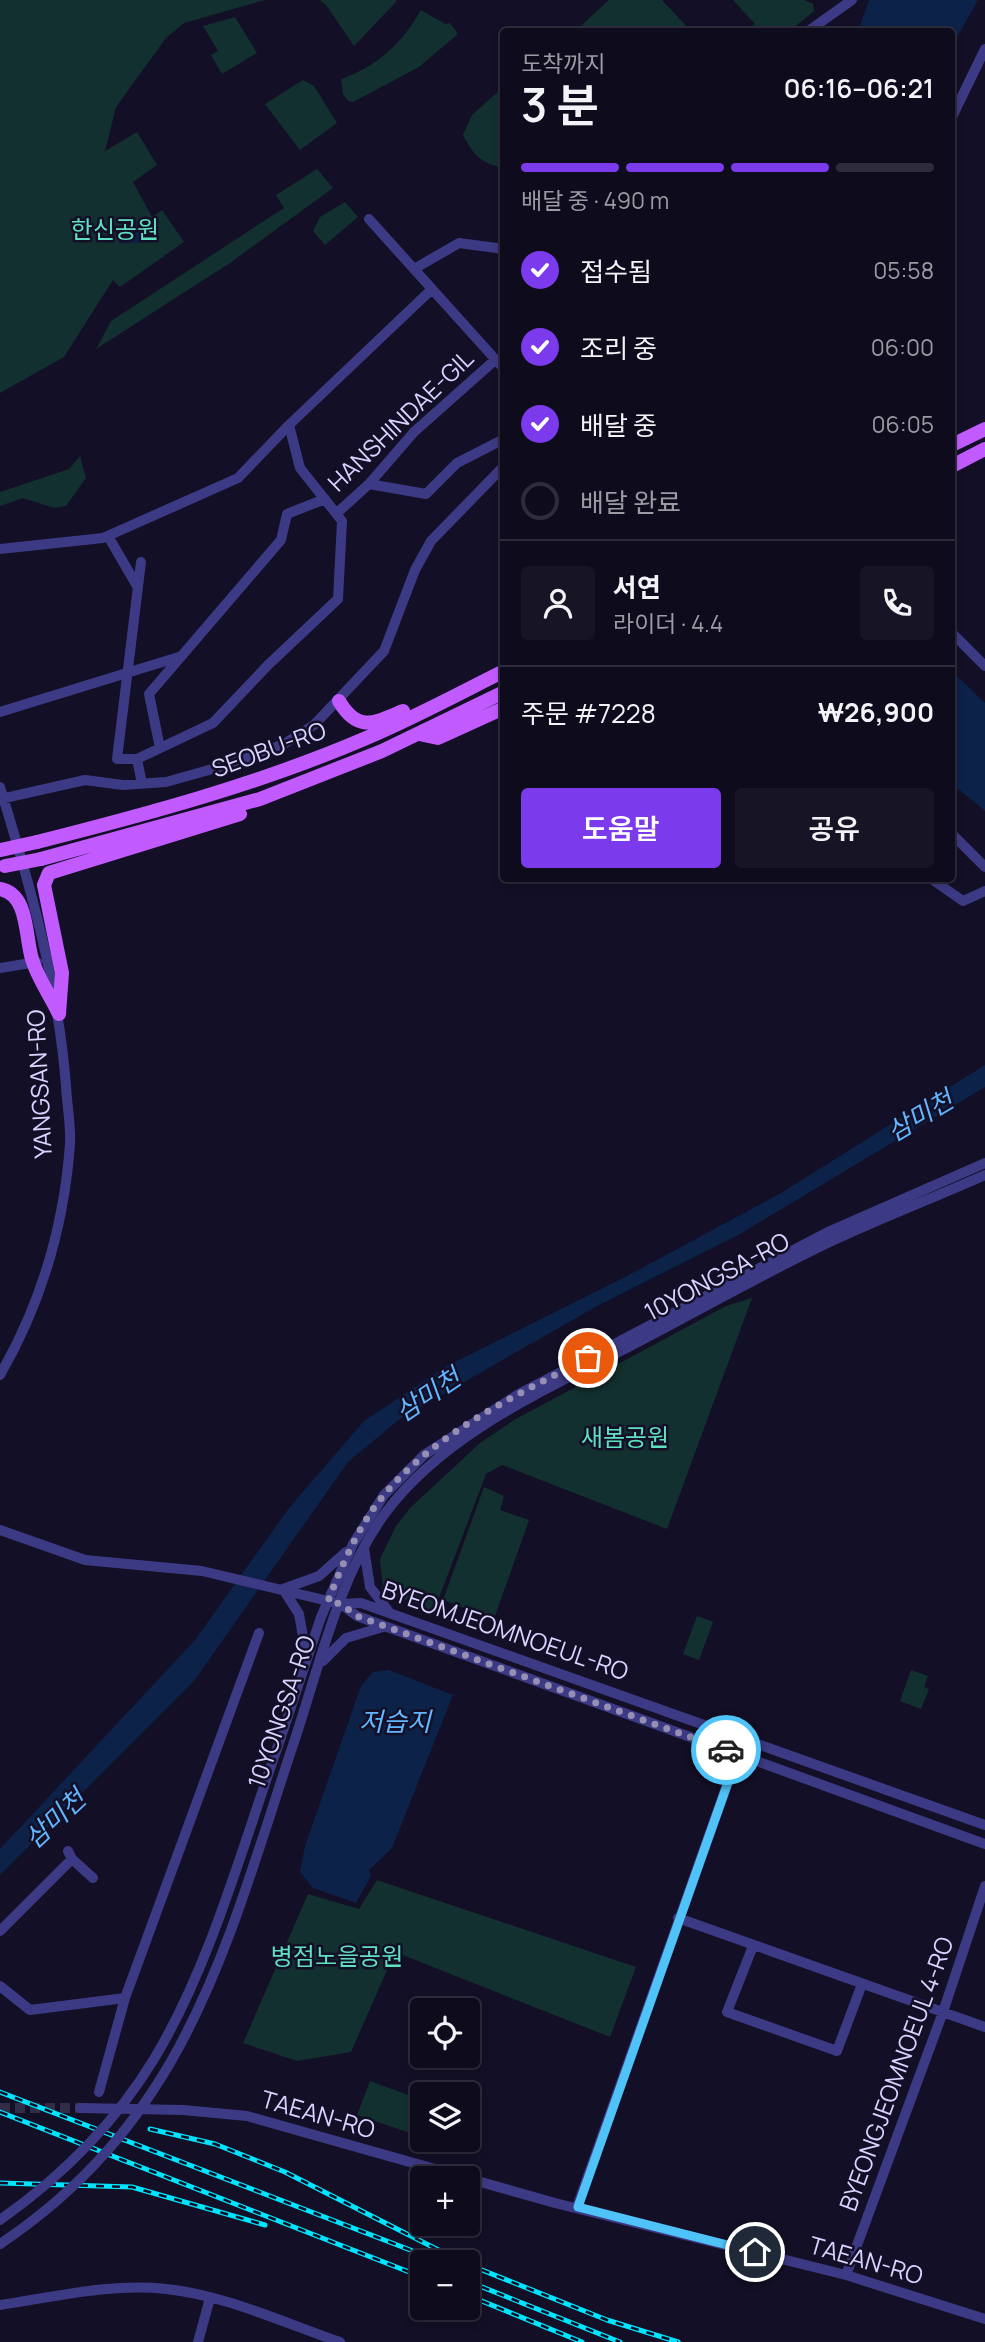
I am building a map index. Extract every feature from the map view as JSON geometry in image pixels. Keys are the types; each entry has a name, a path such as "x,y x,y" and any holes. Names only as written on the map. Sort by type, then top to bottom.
{"main road":[{"path":"955,444 985,429"},
{"path":"955,464 985,449"},
{"path":"339,701 351,719 375,723 500,672"},
{"name":"SEOBU-RO","path":"1,850 200,798 297,766 366,738 500,672"},
{"name":"SEOBU-RO","path":"3,867 164,827 287,789 419,734 500,694"},
{"path":"419,734 438,738 500,710"},
{"path":"59,1014 62,972 44,885 49,873 246,812 287,789"},
{"path":"0,889 16,898 32,960 59,1014"}],"street":[{"path":"813,28 852,0"},
{"path":"955,111 985,49"},
{"name":"HANSHINDAE-GIL","path":"369,219 500,365"},
{"path":"414,269 459,243 500,248"},
{"path":"0,549 108,536 238,478 289,425 431,290"},
{"name":"HANSHINDAE-GIL","path":"337,513 369,484 414,432 495,360"},
{"path":"141,562 125,674 117,759 137,759 213,723 268,664 338,599 342,521 300,468 289,425"},
{"path":"369,484 426,494 457,463 500,441"},
{"path":"2,799 85,780 142,784 166,782 234,764 285,744 314,725 384,652 415,570 431,541 500,470"},
{"path":"160,748 149,694 281,540 287,514 325,499"},
{"path":"108,536 137,586"},
{"path":"955,636 985,666"},
{"path":"0,712 182,656"},
{"path":"137,759 142,784"},
{"name":"YANGSAN-RO","path":"0,787 2,799 14,824 55,988 70,1142 61,1212 37,1304 0,1375"},
{"path":"955,837 985,867"},
{"path":"936,882 963,901 985,891"},
{"path":"0,968 32,960 50,971"},
{"name":"10YONGSA-RO","path":"0,2244 55,2203 102,2157 138,2114 183,2045 223,1953 373,1509 408,1469 482,1415 830,1231 985,1163"},
{"name":"10YONGSA-RO","path":"0,2220 44,2187 98,2134 154,2059 198,1967 328,1601 357,1550 410,1484 497,1418 834,1240 985,1175"},
{"path":"0,1530 85,1560 201,1571 341,1604"},
{"path":"284,1589 319,1576 357,1550 370,1587 390,1613 384,1621 385,1627 351,1636 321,1663"},
{"path":"284,1589 303,1628 306,1659"},
{"name":"BYEOMJEOMNOEUL-RO","path":"341,1604 361,1603 803,1758 985,1825"},
{"name":"BYEOMJEOMNOEUL-RO","path":"341,1604 357,1616 385,1627 985,1844"},
{"path":"99,2092 125,1998 259,1633"},
{"path":"677,1732 683,1729 686,1722 683,1716"},
{"path":"578,2207 738,1754"},
{"path":"796,1775 798,1762 803,1758"},
{"path":"948,1830 954,1827 955,1814"},
{"path":"0,1931 70,1855 93,1878"},
{"name":"BYEONGJEOMNOEUL 4-RO","path":"846,2275 943,2012 985,1886"},
{"path":"678,1918 985,2027"},
{"path":"753,1946 727,2012 837,2051 862,1984"},
{"path":"0,1986 30,2010 125,1998"},
{"name":"TAEAN-RO","path":"80,2108 194,2110 247,2116 578,2207 846,2275 985,2319"},
{"path":"0,2305 141,2287 210,2298 340,2342"},
{"path":"198,2342 210,2298"}],"green space":[{"name":"한신공원","path":"0,0 265,0 184,23 166,38 116,107 105,151 137,132 157,165 133,182 152,217 162,210 184,242 120,287 113,280 64,357 0,393"},
{"path":"320,0 396,0 396,2 354,46"},
{"path":"609,0 662,0 688,28 578,28"},
{"path":"733,0 804,0 813,4 814,11 794,28 750,28 755,24"},
{"path":"421,10 445,24 450,23 458,34 419,67 353,102 348,101 343,94 341,79 354,74 388,52 406,33"},
{"path":"235,17 257,53 222,74 211,55 218,51 203,26"},
{"path":"303,80 314,86 337,123 300,150 265,104"},
{"path":"500,90 500,167 479,158 463,135 472,115"},
{"path":"317,169 333,188 230,263 96,349 111,321 284,208 276,195"},
{"path":"345,202 358,217 325,245 313,231 320,217"},
{"path":"80,456 86,478 66,506 54,508 23,498 0,506 0,492 69,469"},
{"name":"새봄공원","path":"752,1298 667,1529 502,1465 486,1474 434,1611 383,1591 380,1559 396,1526 410,1508 480,1443 514,1420 726,1306"},
{"path":"484,1487 504,1496 500,1510 529,1520 494,1619 443,1600"},
{"path":"697,1616 713,1622 699,1660 683,1654"},
{"path":"911,1670 928,1676 924,1687 929,1689 921,1709 900,1701"},
{"name":"병점노을공원","path":"377,1880 636,1967 610,2037 395,1952 351,2052 297,2061 243,2043 308,1894 359,1909"},
{"path":"370,2081 410,2096 410,2133 357,2115"}],"water":[{"path":"869,0 978,0 955,41 955,28 859,28"},
{"path":"136,220 150,221 156,229 156,236 146,242 120,244 116,233 130,231"},
{"path":"955,674 985,703 985,811 955,786"},
{"name":"삼미천","path":"985,1065 985,1087 740,1234 597,1306 401,1418 348,1462 194,1681 0,1875 0,1849 195,1640 289,1508 364,1421 445,1367 625,1277 781,1193"},
{"name":"저습지","path":"389,1670 453,1695 392,1848 369,1870 371,1876 356,1903 313,1888 300,1872 305,1846 361,1686 373,1672"}],"tunnel":[{"path":"0,2108 80,2108"}],"railway":[{"path":"0,2092 410,2250"},
{"path":"0,2112 410,2272"},
{"path":"150,2129 215,2144 285,2172 438,2250"},
{"path":"0,2183 132,2187 265,2225"},
{"path":"480,2269 607,2320 678,2342"},
{"path":"480,2286 620,2342"},
{"path":"480,2300 582,2342"}],"way so far":[{"path":"588,1358 482,1415 408,1469 384,1495 363,1524 328,1601 341,1604 357,1616 726,1750"}],"route":[{"path":"726,1750 738,1754 578,2207 755,2252"}]}
